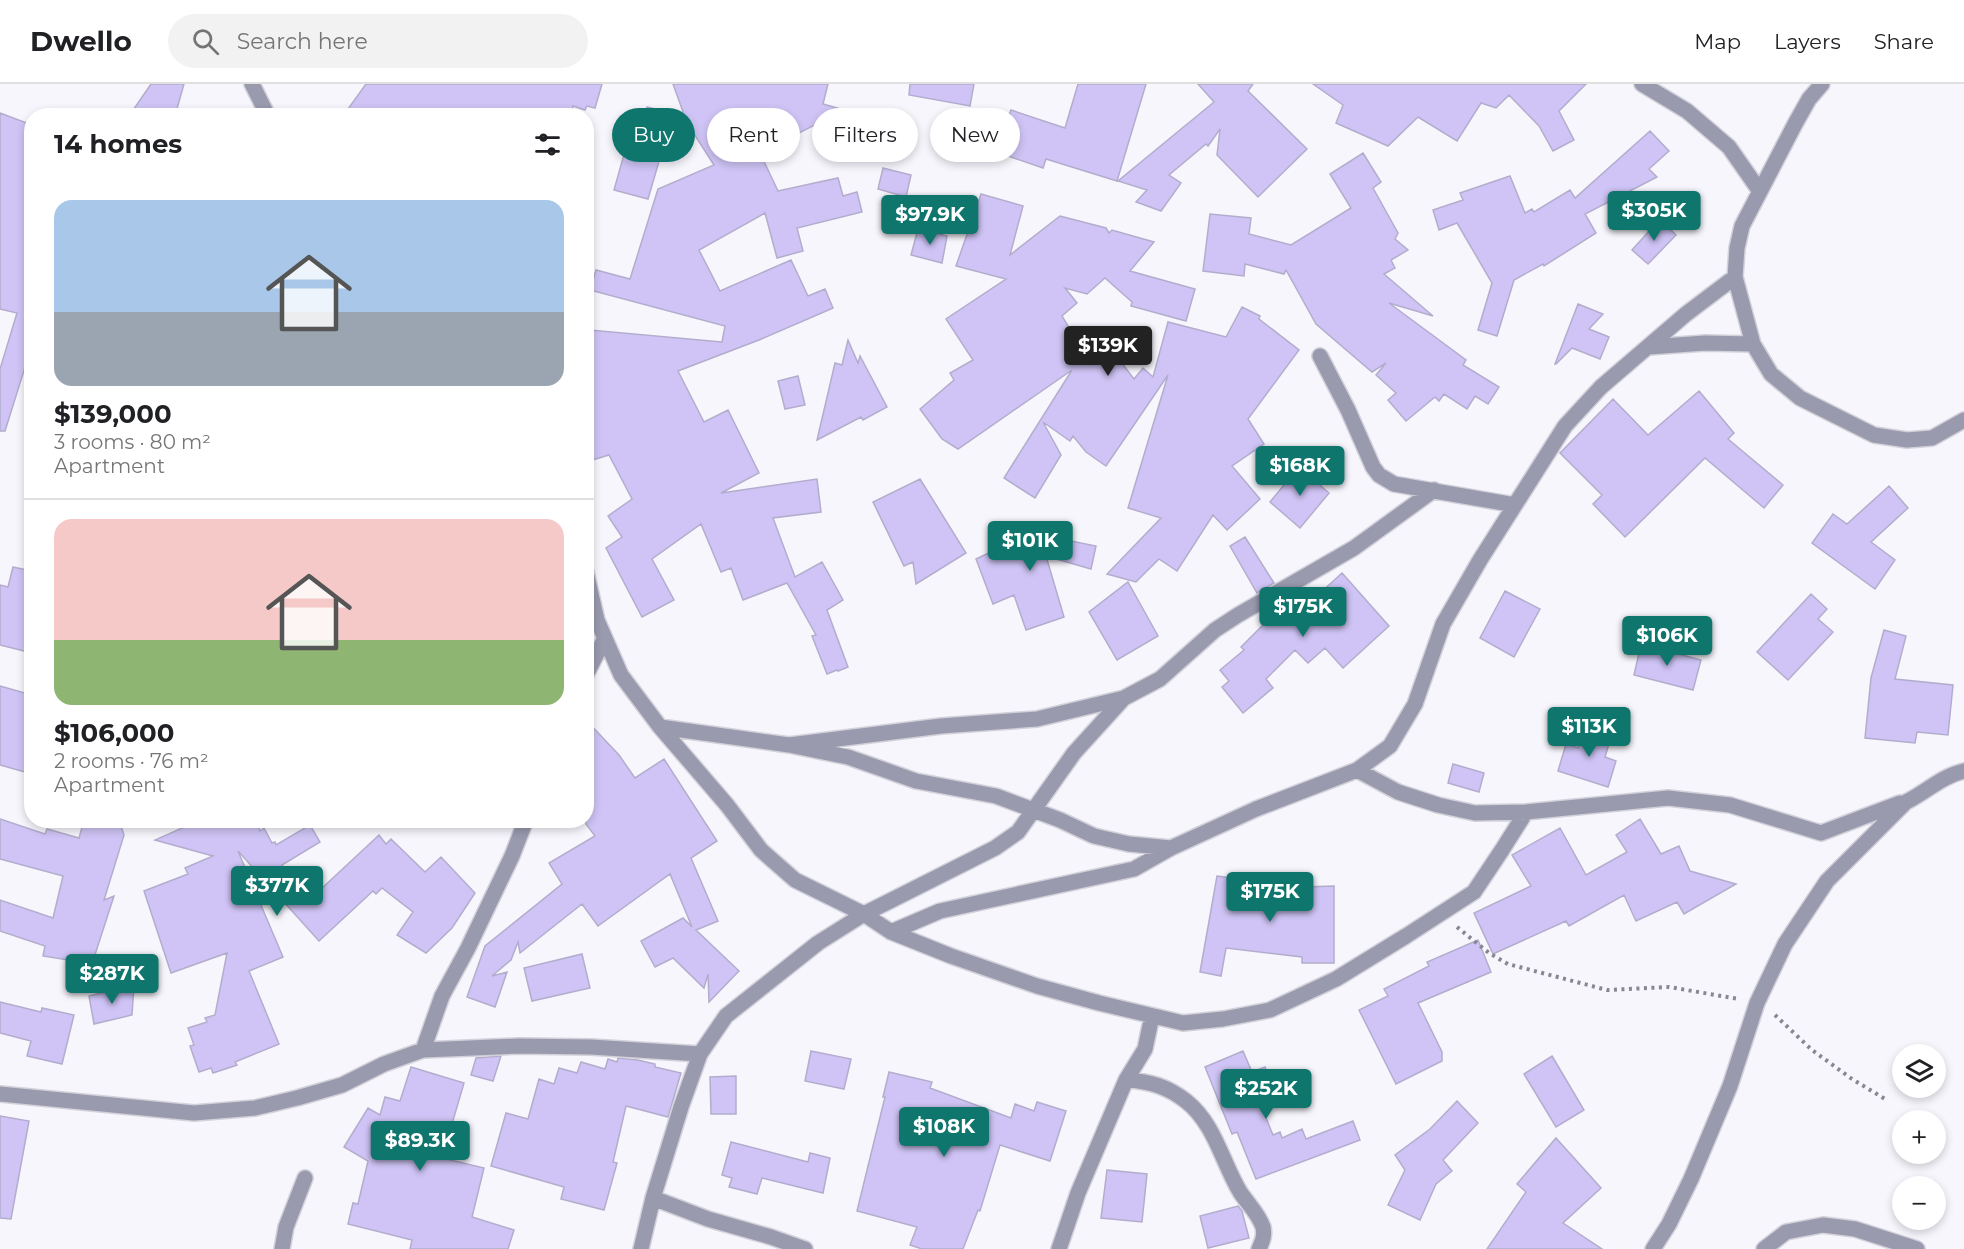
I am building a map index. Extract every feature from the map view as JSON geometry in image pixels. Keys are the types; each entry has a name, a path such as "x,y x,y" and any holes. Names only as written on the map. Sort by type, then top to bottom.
{"street":[{"path":"252,84 264,108"},
{"path":"1642,84 1687,111 1729,147 1760,190"},
{"path":"1822,84 1809,99 1742,226 1737,248 1735,276 1753,344 1771,374 1800,398 1874,435 1907,440 1932,438 1964,420"},
{"path":"891,932 940,911 1134,869 1172,848 1256,809 1357,770 1390,746 1415,704 1443,624 1480,560 1564,426 1601,387 1686,314 1735,276"},
{"path":"1649,347 1705,343 1753,344"},
{"path":"1320,356 1348,410 1370,461 1379,475 1394,484 1515,505"},
{"path":"789,746 941,726 1037,719 1124,698 1160,678 1215,630 1354,548 1434,490"},
{"path":"594,607 597,620 621,675 660,728 727,805 761,850 795,880 864,915 891,932 951,956 1037,986 1183,1023 1223,1019 1270,1010 1336,979 1474,891 1526,812"},
{"path":"594,659 605,638"},
{"path":"641,1249 653,1198 700,1054 726,1016 818,943 864,915 995,848 1018,832 1074,753 1124,698"},
{"path":"660,728 789,746 848,757 916,781 996,796 1094,836 1129,844 1172,848"},
{"path":"1357,770 1398,792 1438,805 1475,813 1526,812 1668,798 1730,805 1821,833 1906,802 1941,780 1964,771"},
{"path":"1653,1249 1669,1224 1691,1179 1730,1086 1757,1003 1785,944 1827,881 1906,802"},
{"path":"423,1050 442,996 473,938 523,828"},
{"path":"1059,1249 1078,1193 1126,1080 1145,1049 1152,1016"},
{"path":"0,1094 194,1113 255,1108 342,1085 384,1064 423,1050 531,1046 591,1047 700,1054"},
{"path":"1126,1080 1163,1086 1188,1102 1208,1125 1240,1192 1256,1212 1263,1229 1264,1239 1258,1249"},
{"path":"282,1249 286,1227 305,1178"},
{"path":"653,1198 708,1219 805,1249"},
{"path":"1764,1249 1786,1232 1823,1225 1855,1229 1917,1249"}],"path":[{"path":"1434,918 1456,927 1489,953 1508,964 1532,971 1606,990 1669,987 1757,1003 1783,1021 1812,1050 1852,1079 1886,1099"}],"building":[{"path":"151,84 184,84 177,108 134,108"},
{"path":"366,84 602,84 595,108 573,106 573,108 349,108"},
{"path":"673,84 828,84 823,104 837,108 812,108 812,126 800,133 800,108 707,108 707,154 695,135 695,108 682,108"},
{"path":"910,84 974,84 970,106 909,95"},
{"path":"1078,84 1146,84 1117,181 1046,159 1043,168 1020,160 1020,113 1065,128"},
{"path":"1198,84 1253,84 1248,91 1307,149 1258,197 1217,155 1220,129 1208,146 1206,144 1169,175 1181,183 1161,211 1136,202 1147,190 1118,181 1214,102"},
{"path":"1313,84 1586,84 1559,111 1574,140 1553,151 1539,126 1509,95 1496,108 1481,103 1457,141 1418,117 1388,146 1336,123 1343,105"},
{"path":"0,113 24,122 24,370 5,431 0,431 0,369 17,313 0,309"},
{"path":"1650,131 1669,151 1649,169 1657,177 1585,214 1596,233 1544,266 1543,264 1514,280 1497,336 1478,330 1492,283 1457,223 1439,230 1433,210 1463,200 1460,193 1510,176 1525,213 1532,209 1534,212 1570,190 1575,198"},
{"path":"1363,153 1381,182 1373,188 1398,233 1395,239 1408,250 1391,260 1395,268 1384,274 1433,316 1389,303 1466,360 1463,365 1499,387 1488,404 1475,396 1467,409 1444,394 1439,401 1435,397 1406,421 1388,400 1396,393 1376,375 1386,363 1372,372 1316,324 1286,270 1284,274 1245,264 1244,276 1203,271 1210,214 1251,218 1249,234 1291,245 1351,208 1330,174"},
{"path":"622,162 659,162 648,199 614,190"},
{"path":"712,162 764,162 778,191 838,178 843,196 857,192 862,212 797,228 803,251 777,258 765,213 699,250 720,291 791,260 808,296 825,289 833,308 678,371 704,422 728,410 759,473 721,493 817,479 821,512 773,518 795,577 822,562 843,600 827,610 848,667 827,674 812,636 816,635 787,583 743,600 731,568 721,572 701,524 652,559 674,600 642,617 606,548 622,537 608,516 632,499 609,455 594,460 594,330 722,342 725,326 594,291 594,277 596,270 630,279 658,189 714,165"},
{"path":"883,168 911,175 906,197 878,189"},
{"path":"981,194 1023,206 1010,255 1060,216 1106,228 1109,233 1112,230 1154,242 1130,271 1195,289 1186,321 1131,306 1132,302 1105,278 1087,294 1065,288 1077,303 1062,316 1091,365 1112,350 1134,379 1143,368 1153,377 1168,322 1226,337 1242,307 1260,316 1259,319 1299,350 1248,419 1264,444 1232,466 1260,499 1227,530 1213,515 1177,571 1159,559 1136,582 1107,574 1161,518 1128,508 1168,375 1106,466 1086,452 1073,436 1070,441 1043,422 1061,455 1035,498 1004,478 1072,370 958,449 942,439 920,409 954,380 950,373 973,360 946,319 1006,279 956,266"},
{"path":"1660,219 1676,235 1648,264 1632,250"},
{"path":"918,229 947,236 942,263 911,255"},
{"path":"1578,304 1603,314 1589,329 1609,337 1600,359 1572,348 1555,364"},
{"path":"848,340 858,363 860,356 887,407 863,420 861,417 817,440 835,363 842,365"},
{"path":"798,376 805,405 785,409 778,381"},
{"path":"1699,391 1734,433 1728,439 1783,485 1764,508 1705,458 1625,537 1593,504 1602,495 1560,453 1613,399 1648,435"},
{"path":"1299,467 1329,493 1300,528 1270,502"},
{"path":"920,479 966,553 916,584 913,562 904,566 873,502"},
{"path":"1889,486 1908,508 1871,542 1895,560 1875,589 1812,543 1833,514 1847,524"},
{"path":"998,526 1096,546 1091,569 1046,556 1064,617 1026,630 1014,595 993,604 976,559 1006,545 994,541"},
{"path":"1245,537 1274,583 1257,593 1230,546"},
{"path":"13,567 24,569 24,651 0,645 0,585 8,587"},
{"path":"1342,573 1389,626 1343,668 1325,648 1308,663 1295,650 1266,679 1273,688 1243,713 1222,687 1229,681 1220,670 1244,650 1241,647 1271,617 1267,610 1285,599 1287,603 1298,595 1306,606"},
{"path":"1128,582 1158,636 1117,660 1089,612"},
{"path":"1505,591 1540,609 1514,657 1480,638"},
{"path":"1811,594 1827,609 1818,619 1833,632 1788,680 1757,652"},
{"path":"1884,630 1906,636 1895,679 1953,685 1948,735 1917,732 1915,743 1865,738 1871,678"},
{"path":"1641,644 1701,660 1693,690 1634,675"},
{"path":"0,686 24,693 24,772 0,765"},
{"path":"1585,726 1612,734 1605,757 1616,761 1608,787 1558,771 1566,744 1578,748"},
{"path":"594,728 619,755 635,778 664,759 717,841 691,858 718,921 696,930 739,971 709,1002 708,974 704,988 673,958 655,967 641,941 683,918 692,927 670,874 598,926 582,904 520,953 518,942 511,960 492,976 507,972 495,1007 467,997 485,946 562,884 549,863 595,836 589,828 594,828"},
{"path":"1453,764 1484,773 1479,792 1448,783"},
{"path":"0,819 45,834 47,829 79,838 82,828 122,828 124,835 104,900 114,896 92,964 43,956 45,946 0,931 0,900 53,918 63,876 0,859"},
{"path":"1640,819 1661,854 1679,846 1690,871 1736,884 1684,914 1677,902 1636,921 1624,895 1569,926 1566,921 1493,954 1474,913 1531,886 1512,855 1560,828 1586,875 1627,852 1616,835"},
{"path":"182,828 259,828 260,831 264,828 272,843 275,842 276,845 305,828 312,828 320,842 282,865 306,903 379,835 386,844 391,839 425,872 441,857 475,893 452,928 426,953 397,935 413,912 382,888 376,894 373,891 319,941 238,851 283,957 249,971 279,1044 235,1062 237,1065 213,1073 211,1068 199,1072 190,1046 194,1045 188,1028 207,1022 205,1018 215,1015 227,953 171,973 144,891 188,874 185,868 213,856 155,840"},
{"path":"1217,876 1238,879 1237,883 1302,890 1302,887 1334,886 1334,963 1302,963 1302,957 1226,948 1221,976 1200,972"},
{"path":"1478,940 1491,972 1418,1003 1442,1052 1442,1061 1396,1084 1359,1010 1388,996 1384,989 1429,966 1427,962"},
{"path":"582,954 590,988 532,1001 524,968"},
{"path":"134,985 132,1015 94,1024 89,996"},
{"path":"0,1002 41,1012 42,1008 74,1015 62,1064 27,1056 31,1041 0,1033"},
{"path":"811,1051 851,1059 844,1089 805,1081"},
{"path":"1243,1051 1252,1072 1265,1067 1274,1088 1257,1096 1273,1135 1280,1132 1282,1138 1302,1129 1306,1139 1353,1121 1360,1140 1256,1179 1237,1132 1232,1134 1205,1067"},
{"path":"501,1056 493,1081 471,1075 476,1058"},
{"path":"1552,1056 1584,1110 1556,1127 1524,1074"},
{"path":"618,1058 655,1064 655,1067 681,1073 668,1117 626,1106 613,1162 617,1163 604,1210 561,1199 564,1187 491,1166 506,1113 528,1119 539,1079 554,1084 559,1068 577,1073 581,1062 605,1069 608,1059 617,1062"},
{"path":"411,1067 464,1083 442,1158 484,1168 472,1217 514,1230 508,1249 410,1249 412,1240 348,1224 353,1203 358,1204 368,1161 344,1147 368,1108 380,1115 385,1097 400,1101"},
{"path":"889,1072 932,1082 930,1088 1011,1118 1015,1104 1034,1111 1037,1102 1066,1111 1050,1161 1000,1145 980,1211 978,1210 963,1249 922,1249 910,1245 917,1227 857,1211"},
{"path":"736,1076 736,1114 711,1114 710,1077"},
{"path":"1457,1101 1478,1123 1443,1160 1452,1171 1436,1184 1420,1220 1388,1205 1405,1170 1395,1155 1430,1129"},
{"path":"0,1116 29,1121 11,1219 0,1218"},
{"path":"1556,1138 1601,1188 1563,1223 1602,1249 1487,1249 1526,1192 1517,1184"},
{"path":"731,1142 808,1162 810,1153 830,1158 823,1193 762,1178 757,1194 729,1187 732,1178 722,1175"},
{"path":"1107,1170 1147,1174 1142,1222 1101,1218"},
{"path":"1238,1206 1242,1211 1249,1238 1208,1248 1200,1216"}]}
